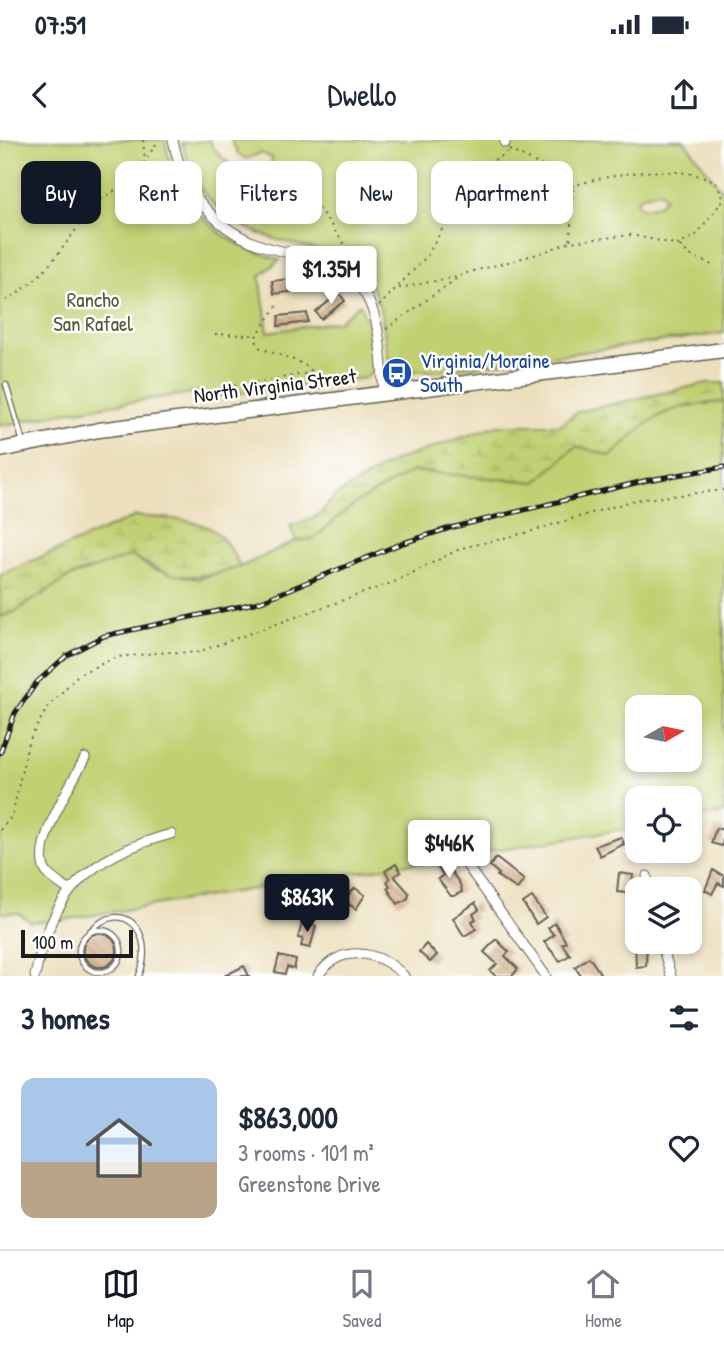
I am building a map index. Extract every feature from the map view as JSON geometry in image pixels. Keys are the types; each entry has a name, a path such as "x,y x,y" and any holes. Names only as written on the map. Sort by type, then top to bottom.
{"main road":[{"name":"North Virginia Street","path":"0,450 99,429 724,350"}],"street":[{"path":"173,140 188,185 217,221 254,243 327,261 350,276 365,294 372,310 377,335 384,394"},
{"path":"69,890 46,872 41,855 47,832 85,758"},
{"path":"35,976 52,920 69,890 94,866 131,844 171,834"},
{"path":"461,857 546,976"},
{"path":"318,976 336,958 358,953 387,960 404,976"},
{"path":"665,954 671,976"}],"lane":[{"path":"6,385 24,443"},
{"path":"84,937 102,930 113,934 120,945 116,964 97,971 84,964 79,951 84,937 102,921 116,918 133,923 144,935 145,949 139,976"}],"path":[{"path":"143,140 146,161"},
{"path":"147,161 159,140"},
{"path":"372,310 398,288 427,256 474,173 481,166 507,145 536,161"},
{"path":"573,186 621,174 692,174 716,182 724,199 696,235 679,245"},
{"path":"6,300 34,281 65,249 92,209 115,189"},
{"path":"322,213 353,256 355,270 350,276"},
{"path":"570,242 571,224"},
{"path":"398,288 459,277 570,242 631,235 679,245 690,255 714,266"},
{"path":"377,335 459,277"},
{"path":"215,334 256,335 271,318 277,306"},
{"path":"256,335 258,347 312,369 320,380 323,401"},
{"path":"201,392 304,374 312,369"},
{"path":"0,830 12,816 27,743 47,708 79,674 117,657 168,652 195,653 394,582 462,548 525,533 635,500 724,490"}],"green space":[{"name":"Rancho San Rafael","path":"0,140 165,140 170,161 115,161 115,224 202,224 202,217 237,243 280,260 260,276 268,332 339,321 360,304 367,323 373,370 366,378 206,397 199,392 70,411 0,426"},
{"path":"210,140 216,151 227,161 216,161 216,206 202,189 202,161 188,161 182,143"},
{"path":"231,140 474,140 553,145 593,140 684,140 724,193 724,333 439,371 396,371 390,363 387,351 380,307 364,276 336,256 253,231 240,224 322,224 322,161 272,161 272,158 261,153 246,159 238,154","holes":["660,191 665,197 659,205 642,208 637,203 640,196"]},
{"path":"707,383 724,383 724,402 686,406 660,415 611,456 576,446 536,482 413,471 353,505 313,539 296,541 290,526 321,513 335,496 394,461 498,425 560,425 577,412"},
{"path":"724,402 724,813 702,817 702,786 625,786 625,829 56,921 31,922 18,913 0,913 0,617 14,612 69,577 132,555 152,569 198,579 240,567 296,541 313,539 353,505 413,471 536,482 576,446 611,456 649,422 686,406"},
{"path":"136,516 185,520 211,529 222,537 240,567 184,576 160,570 132,555 69,577 14,612 0,617 0,575"}],"building":[{"path":"304,277 305,290 274,294 272,281"},
{"path":"339,293 345,301 321,319 316,312"},
{"path":"307,313 308,322 278,326 279,316"},
{"path":"716,828 724,830 722,846 711,843"},
{"path":"621,837 624,844 600,856 595,846"},
{"path":"496,858 524,880 517,889 497,876 499,874 490,866"},
{"path":"443,860 460,884 462,892 454,896 451,896 438,879 443,875 436,865"},
{"path":"396,864 401,872 394,876 409,893 408,898 398,904 387,888 390,886 387,881 390,879 385,871"},
{"path":"713,870 724,876 724,886 718,883 712,894 705,890"},
{"path":"619,873 633,875 625,877 625,893 617,892"},
{"path":"355,888 365,895 356,909 343,900"},
{"path":"532,897 546,917 536,924 523,903"},
{"path":"475,903 479,910 473,914 476,919 472,921 476,929 464,936 453,918"},
{"path":"303,920 316,926 310,948 301,946 303,939 298,938"},
{"path":"555,923 566,942 562,944 570,955 560,961 544,942 554,935 548,928"},
{"path":"100,933 112,938 117,950 112,962 100,967 88,962 83,950 88,938"},
{"path":"496,939 509,952 505,956 518,969 512,976 496,976 490,971 497,964 484,952"},
{"path":"426,944 437,955 430,962 419,952"},
{"path":"635,954 646,954 646,966 636,967"},
{"path":"279,956 296,960 294,969 287,967 285,974 275,972"},
{"path":"589,957 600,973 595,976 581,976 575,967"},
{"path":"244,966 249,976 224,976"}],"railway":[{"path":"0,753 15,713 37,682 66,656 104,636 259,602 400,544 450,528 648,480 724,467"}],"place":[{"name":"Virginia/Moraine South","path":"397,373"}]}
